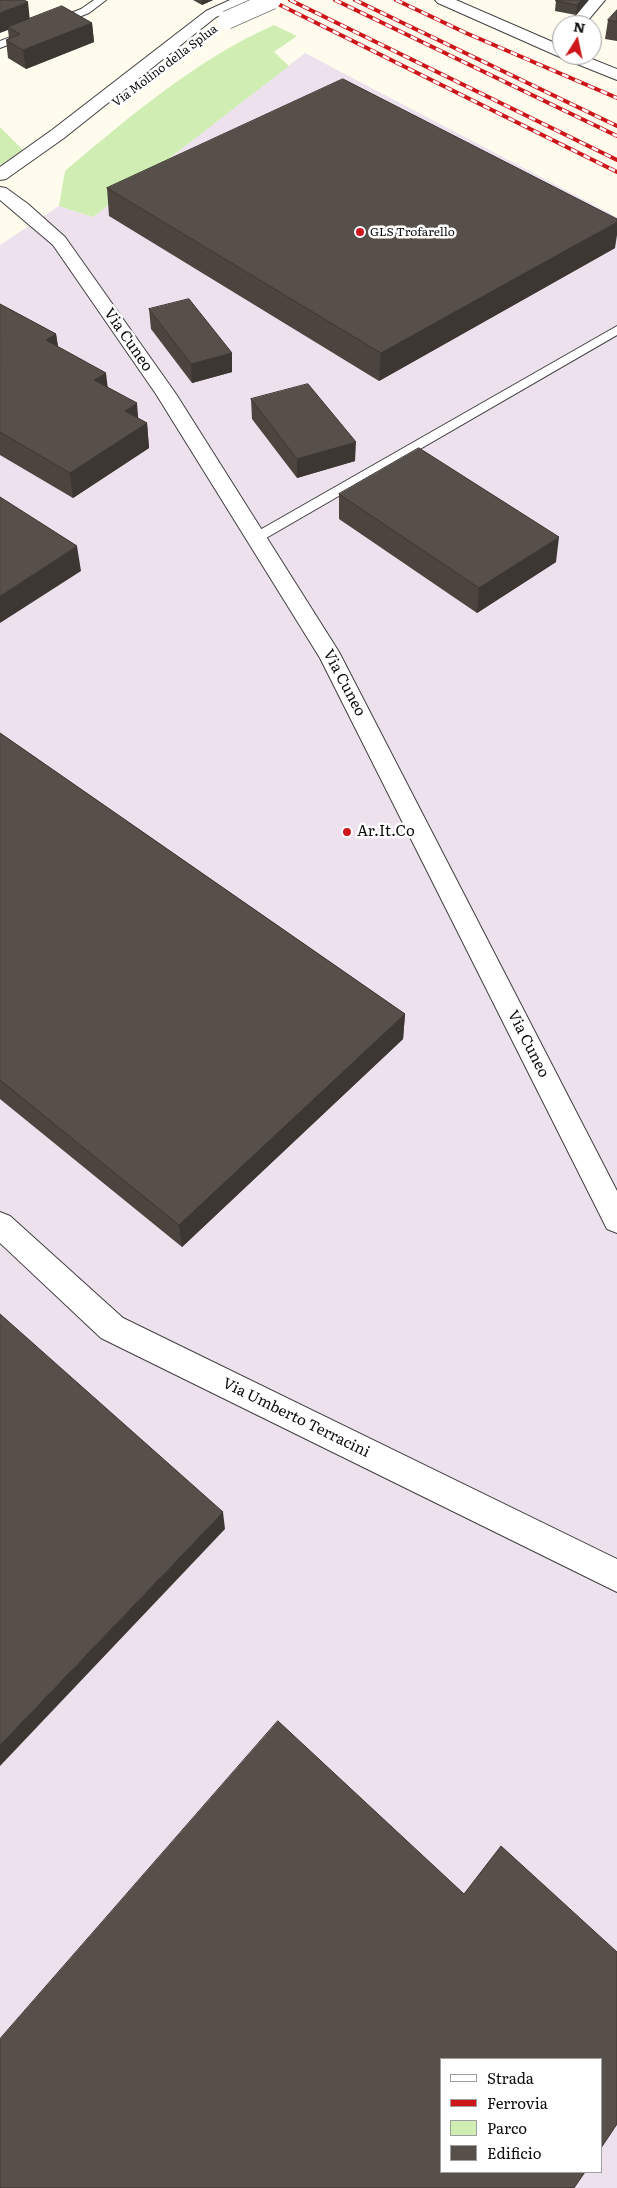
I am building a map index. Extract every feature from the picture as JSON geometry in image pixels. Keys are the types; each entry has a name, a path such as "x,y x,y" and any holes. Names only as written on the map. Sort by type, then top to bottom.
{"street":[{"name":"Via Molino della Splua","path":"0,175 58,134 211,14 243,0"},
{"name":"Via Molino della Splua","path":"58,134 98,116 206,33 227,20 272,0"},
{"path":"443,0 552,44"},
{"path":"584,15 597,0"},
{"path":"592,65 617,75"},
{"name":"Via Cuneo","path":"0,192 22,208 59,241 166,394 331,657 617,1220"},
{"name":"Via Umberto Terracini","path":"0,1225 112,1328 617,1576"}],"lane":[{"path":"0,45 85,11 101,0"},
{"path":"256,538 617,330"}],"shaded area":[{"path":"305,53 617,217 617,2188 0,2188 0,245 59,206 93,217"}],"green space":[{"path":"274,25 297,36 274,52 289,66 93,217 59,206 65,171 165,90 218,55"},
{"path":"0,127 23,150 0,165"}],"building":[{"path":"0,0 24,0 28,2 0,13"},
{"path":"556,0 581,0 577,5"},
{"path":"62,6 92,23 23,50 6,40 20,34 8,27"},
{"path":"617,10 617,22 608,20"},
{"name":"GLS Trofarello","path":"343,79 617,219 617,222 381,353 107,188"},
{"path":"189,299 232,353 191,364 149,309"},
{"path":"0,304 56,334 46,340 106,373 94,380 137,403 125,411 147,423 70,473 0,432"},
{"path":"308,384 356,442 297,459 251,399"},
{"path":"419,448 559,537 479,588 339,494"},
{"path":"0,497 77,546 0,596"},
{"path":"0,733 405,1014 179,1225 0,1080"},
{"path":"0,1314 223,1512 0,1745"},
{"path":"278,1721 464,1894 501,1846 617,1952 617,2124 602,2146 602,2058 440,2058 440,2173 584,2173 574,2188 0,2188 0,2039"}],"railway":[{"path":"270,0 617,172"},
{"path":"290,0 617,160"},
{"path":"335,0 617,136"},
{"path":"355,0 617,126"},
{"path":"396,0 466,33 617,98"}],"place":[{"name":"GLS Trofarello","path":"360,232"},
{"name":"Ar.It.Co","path":"347,832"}]}
